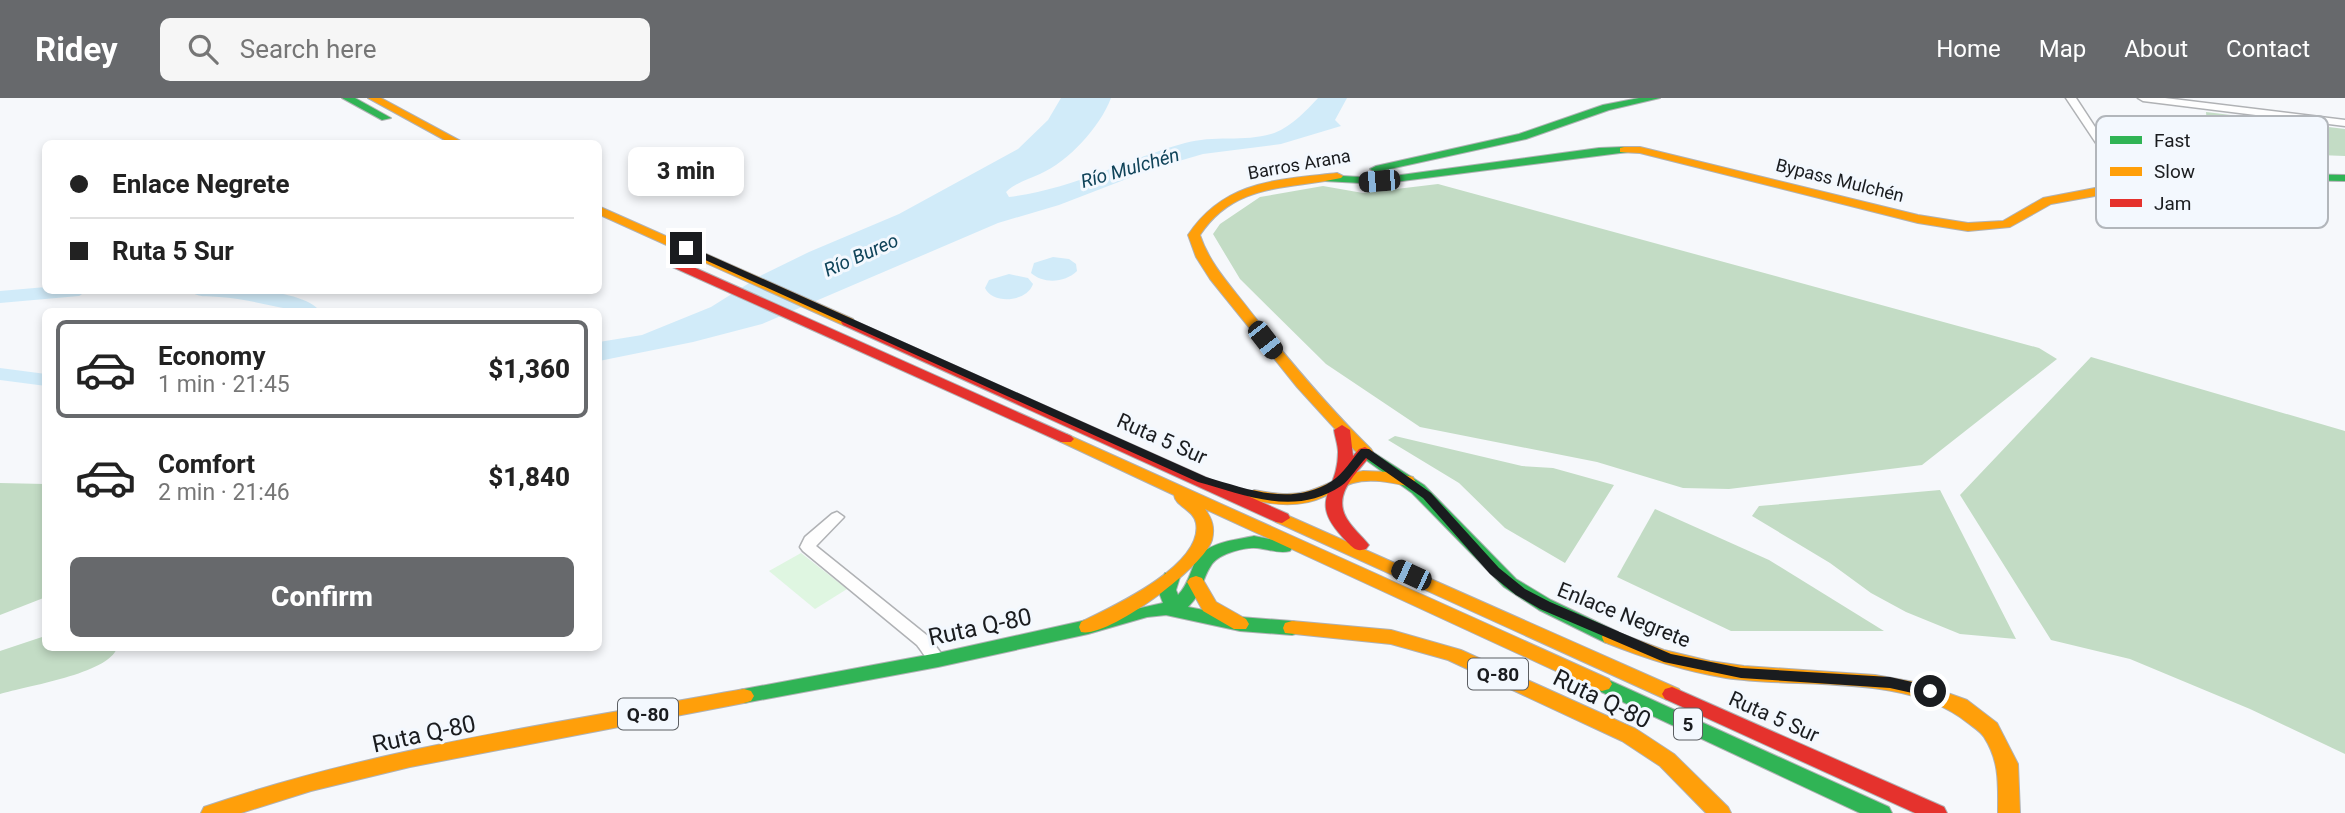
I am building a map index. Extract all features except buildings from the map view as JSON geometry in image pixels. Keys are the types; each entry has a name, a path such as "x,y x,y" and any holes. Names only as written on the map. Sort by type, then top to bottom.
{"main road":[{"path":"348,98 425,140"},
{"path":"373,98 453,140"},
{"name":"Barros Arana","path":"1365,452 1342,430 1281,360 1218,279 1201,253 1194,235 1197,227 1210,212 1234,197 1268,186 1420,160 1522,137 1607,107 1655,98"},
{"name":"Bypass Mulchén","path":"1325,178 1379,181 1587,153 1640,150 1666,154 1746,177 1918,219 1976,227 2006,223 2047,201 2096,192"},
{"name":"Ruta 5 Sur","path":"602,211 1936,813"},
{"name":"Ruta 5 Sur","path":"666,259 1167,484 1881,813"},
{"path":"1342,430 1346,453 1330,500 1335,519 1353,540 1387,564"},
{"path":"1338,483 1365,452"},
{"name":"Enlace Negrete","path":"1365,452 1427,496 1510,584 1545,606 1638,646 1689,664 1716,669 1768,676 1890,683 1930,691 1955,702 1977,717 2001,744 2013,776 2010,811"},
{"path":"1202,480 1264,497 1287,499 1317,494 1338,483 1376,475 1407,481"},
{"path":"1088,627 1144,595 1197,554 1206,535 1200,515 1167,484"},
{"path":"1171,576 1167,590 1174,610 1189,596 1205,561 1219,550 1236,544 1264,542 1325,557"},
{"path":"1196,582 1209,606 1240,624"},
{"name":"Ruta Q-80","path":"212,813 311,783 410,759 938,660 1088,627 1147,611 1174,610 1240,624 1391,637 1454,655 1629,735 1667,760 1720,813"}],"street":[{"path":"2071,98 2096,136"},
{"path":"2143,98 2294,116"},
{"path":"837,517 810,541 808,547 923,641 938,660"}],"green space":[{"path":"2206,112 2239,116 2206,116"},
{"path":"2328,127 2345,129 2345,156 2328,155"},
{"path":"1438,184 2039,348 2057,359 1922,465 1729,489 1683,488 1597,462 1420,427 1326,364 1240,279 1213,234 1220,224 1260,197 1323,186 1363,193"},
{"path":"2091,357 2345,431 2345,754 2250,709 2130,659 2051,640 1960,495"},
{"path":"1395,436 1522,466 1553,468 1614,485 1565,563 1505,528 1459,483 1388,440"},
{"path":"0,483 42,484 42,599 0,615"},
{"path":"1940,490 2016,639 1960,634 1906,612 1871,593 1830,563 1752,516 1759,506"},
{"path":"1655,509 1769,560 1884,631 1731,631 1617,577"},
{"path":"801,553 847,589 815,609 769,571"},
{"path":"42,637 42,651 115,651 99,665 83,672 0,694 0,651"}],"water":[{"name":"Río Mulchén","path":"1061,98 1111,98 1099,120 1072,152 1051,168 1018,183 1006,192 1009,197 1054,188 1185,143 1207,139 1251,138 1278,132 1303,114 1318,98 1347,98 1335,120 1341,126 1281,144 1203,154 1155,168 1059,205 998,223 762,324 693,342 602,360 602,342 642,335 711,307 762,275 899,214 1018,149 1048,120"},
{"path":"1053,257 1069,259 1076,264 1077,271 1054,281 1036,277 1031,273 1034,263"},
{"path":"1009,274 1028,278 1033,284 1030,290 1017,298 1002,299 995,297 985,288 989,280"}],"waterway":[{"name":"Río Bureo","path":"0,297 42,293"},
{"name":"Río Bureo","path":"248,294 284,301 303,308"},
{"name":"Río Bureo","path":"0,374 42,379"}],"traffic: fast":[{"path":"347,98 386,118"},
{"path":"1376,169 1522,137 1607,107 1655,98"},
{"path":"1324,178 1379,181 1599,151 1624,150"},
{"path":"2328,178 2345,178"},
{"path":"1365,452 1418,489 1510,583 1545,605 1611,637"},
{"path":"1171,577 1167,590 1174,610 1192,592 1205,560 1219,550 1254,542 1284,547"},
{"path":"744,696 938,660 1088,627 1147,611 1166,609 1240,624 1292,628"},
{"path":"1602,684 1881,813"}],"traffic: slow":[{"path":"373,98 453,140"},
{"path":"1624,150 1640,150 1918,219 1968,227 2006,224 2047,201 2095,192"},
{"path":"1337,176 1276,184 1237,196 1220,205 1205,218 1194,235 1208,266 1222,285 1302,384 1365,452"},
{"path":"602,211 848,322"},
{"path":"1066,439 1602,684"},
{"path":"1254,495 1281,499 1308,497 1346,480 1363,476 1407,481"},
{"path":"1088,627 1160,586 1194,557 1203,541 1205,525 1199,513 1181,497"},
{"path":"1282,518 1672,694"},
{"path":"1196,582 1209,606 1240,624"},
{"path":"1292,628 1391,637 1454,655 1629,735 1667,760 1720,813"},
{"path":"1611,637 1643,650 1710,668 1744,673 1875,682 1920,690 1960,705 1990,729 2008,764 2009,813"},
{"path":"212,813 311,783 410,759 744,696"}],"traffic: jam":[{"path":"673,262 1066,439"},
{"path":"848,322 1282,518"},
{"path":"1339,482 1346,453 1342,430"},
{"path":"1360,545 1338,519 1334,498 1344,477 1365,452"},
{"path":"1672,694 1936,813"}],"route":[{"path":"686,248 1202,480 1275,499 1308,497 1338,483 1365,452 1427,496 1495,571 1521,592 1545,606 1669,658 1741,673 1903,684 1930,691"}]}
